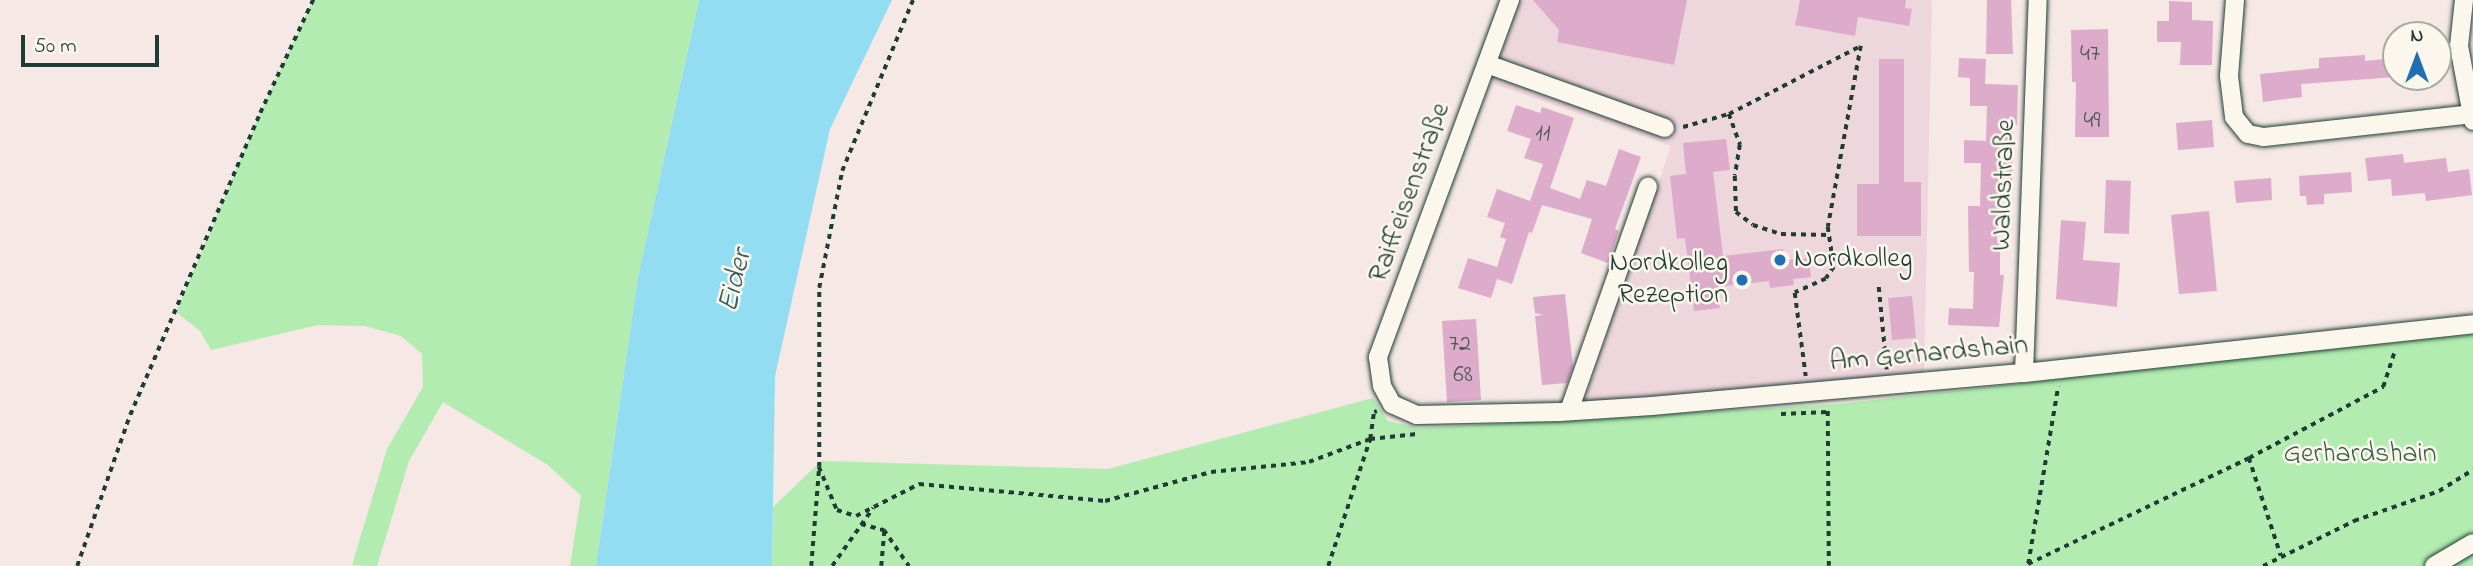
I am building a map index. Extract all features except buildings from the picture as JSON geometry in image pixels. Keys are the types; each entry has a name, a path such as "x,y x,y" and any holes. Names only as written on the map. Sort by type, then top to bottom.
{"street":[{"name":"Raiffeisenstraße","path":"1392,404 1382,386 1378,357 1510,0"},
{"name":"Waldstraße","path":"2024,373 2039,0"},
{"path":"2235,0 2229,76 2234,117 2248,134 2264,137 2472,117 2459,46 2464,0"},
{"path":"1487,64 1665,128"},
{"path":"1569,411 1648,187"},
{"name":"Am Gerhardshain","path":"1392,404 1417,415 1569,411 2024,373 2473,324"},
{"path":"2434,566 2473,543"}],"path":[{"path":"77,566 131,415 260,113 313,0"},
{"path":"811,566 820,467 818,288 842,171 913,0"},
{"path":"1665,128 1690,126 1729,114 1860,46 1829,235 1834,267 1826,279 1796,293 1808,392"},
{"path":"1729,114 1740,145 1735,176 1737,212 1754,225 1781,234 1829,235"},
{"path":"1874,373 1887,372 1879,287"},
{"path":"2022,566 2249,458 2383,387 2392,355 2412,330"},
{"path":"2028,565 2061,368"},
{"path":"1828,390 1829,566"},
{"path":"1328,566 1370,439 1374,412 1392,404"},
{"path":"1774,415 1828,412"},
{"path":"820,467 837,510 856,516 919,484 1105,501 1211,472 1309,462 1370,439 1423,433"},
{"path":"2249,458 2281,557"},
{"path":"2263,566 2354,521 2439,491 2473,470"},
{"path":"832,566 877,503"},
{"path":"861,524 884,530 909,566"},
{"path":"881,566 884,530"}],"shaded area":[{"name":"Nordkolleg","path":"1518,0 1932,0 1924,373 1583,405 1671,146 1492,83"}],"green space":[{"path":"313,0 699,0 638,277 596,566 570,566 581,496 548,465 443,402 409,461 377,566 352,565 387,449 423,387 422,354 401,336 365,326 318,325 211,350 200,331 176,312 260,113"},
{"name":"Gerhardshain","path":"2473,332 2473,566 772,566 773,507 821,461 1108,469 1373,398 1388,421 1420,428 1839,404"}],"water":[{"name":"Eider","path":"699,0 892,0 830,129 775,376 772,566 596,566 638,277"}],"place":[{"name":"Nordkolleg","path":"1780,260"},
{"name":"Nordkolleg Rezeption","path":"1742,280"}]}
